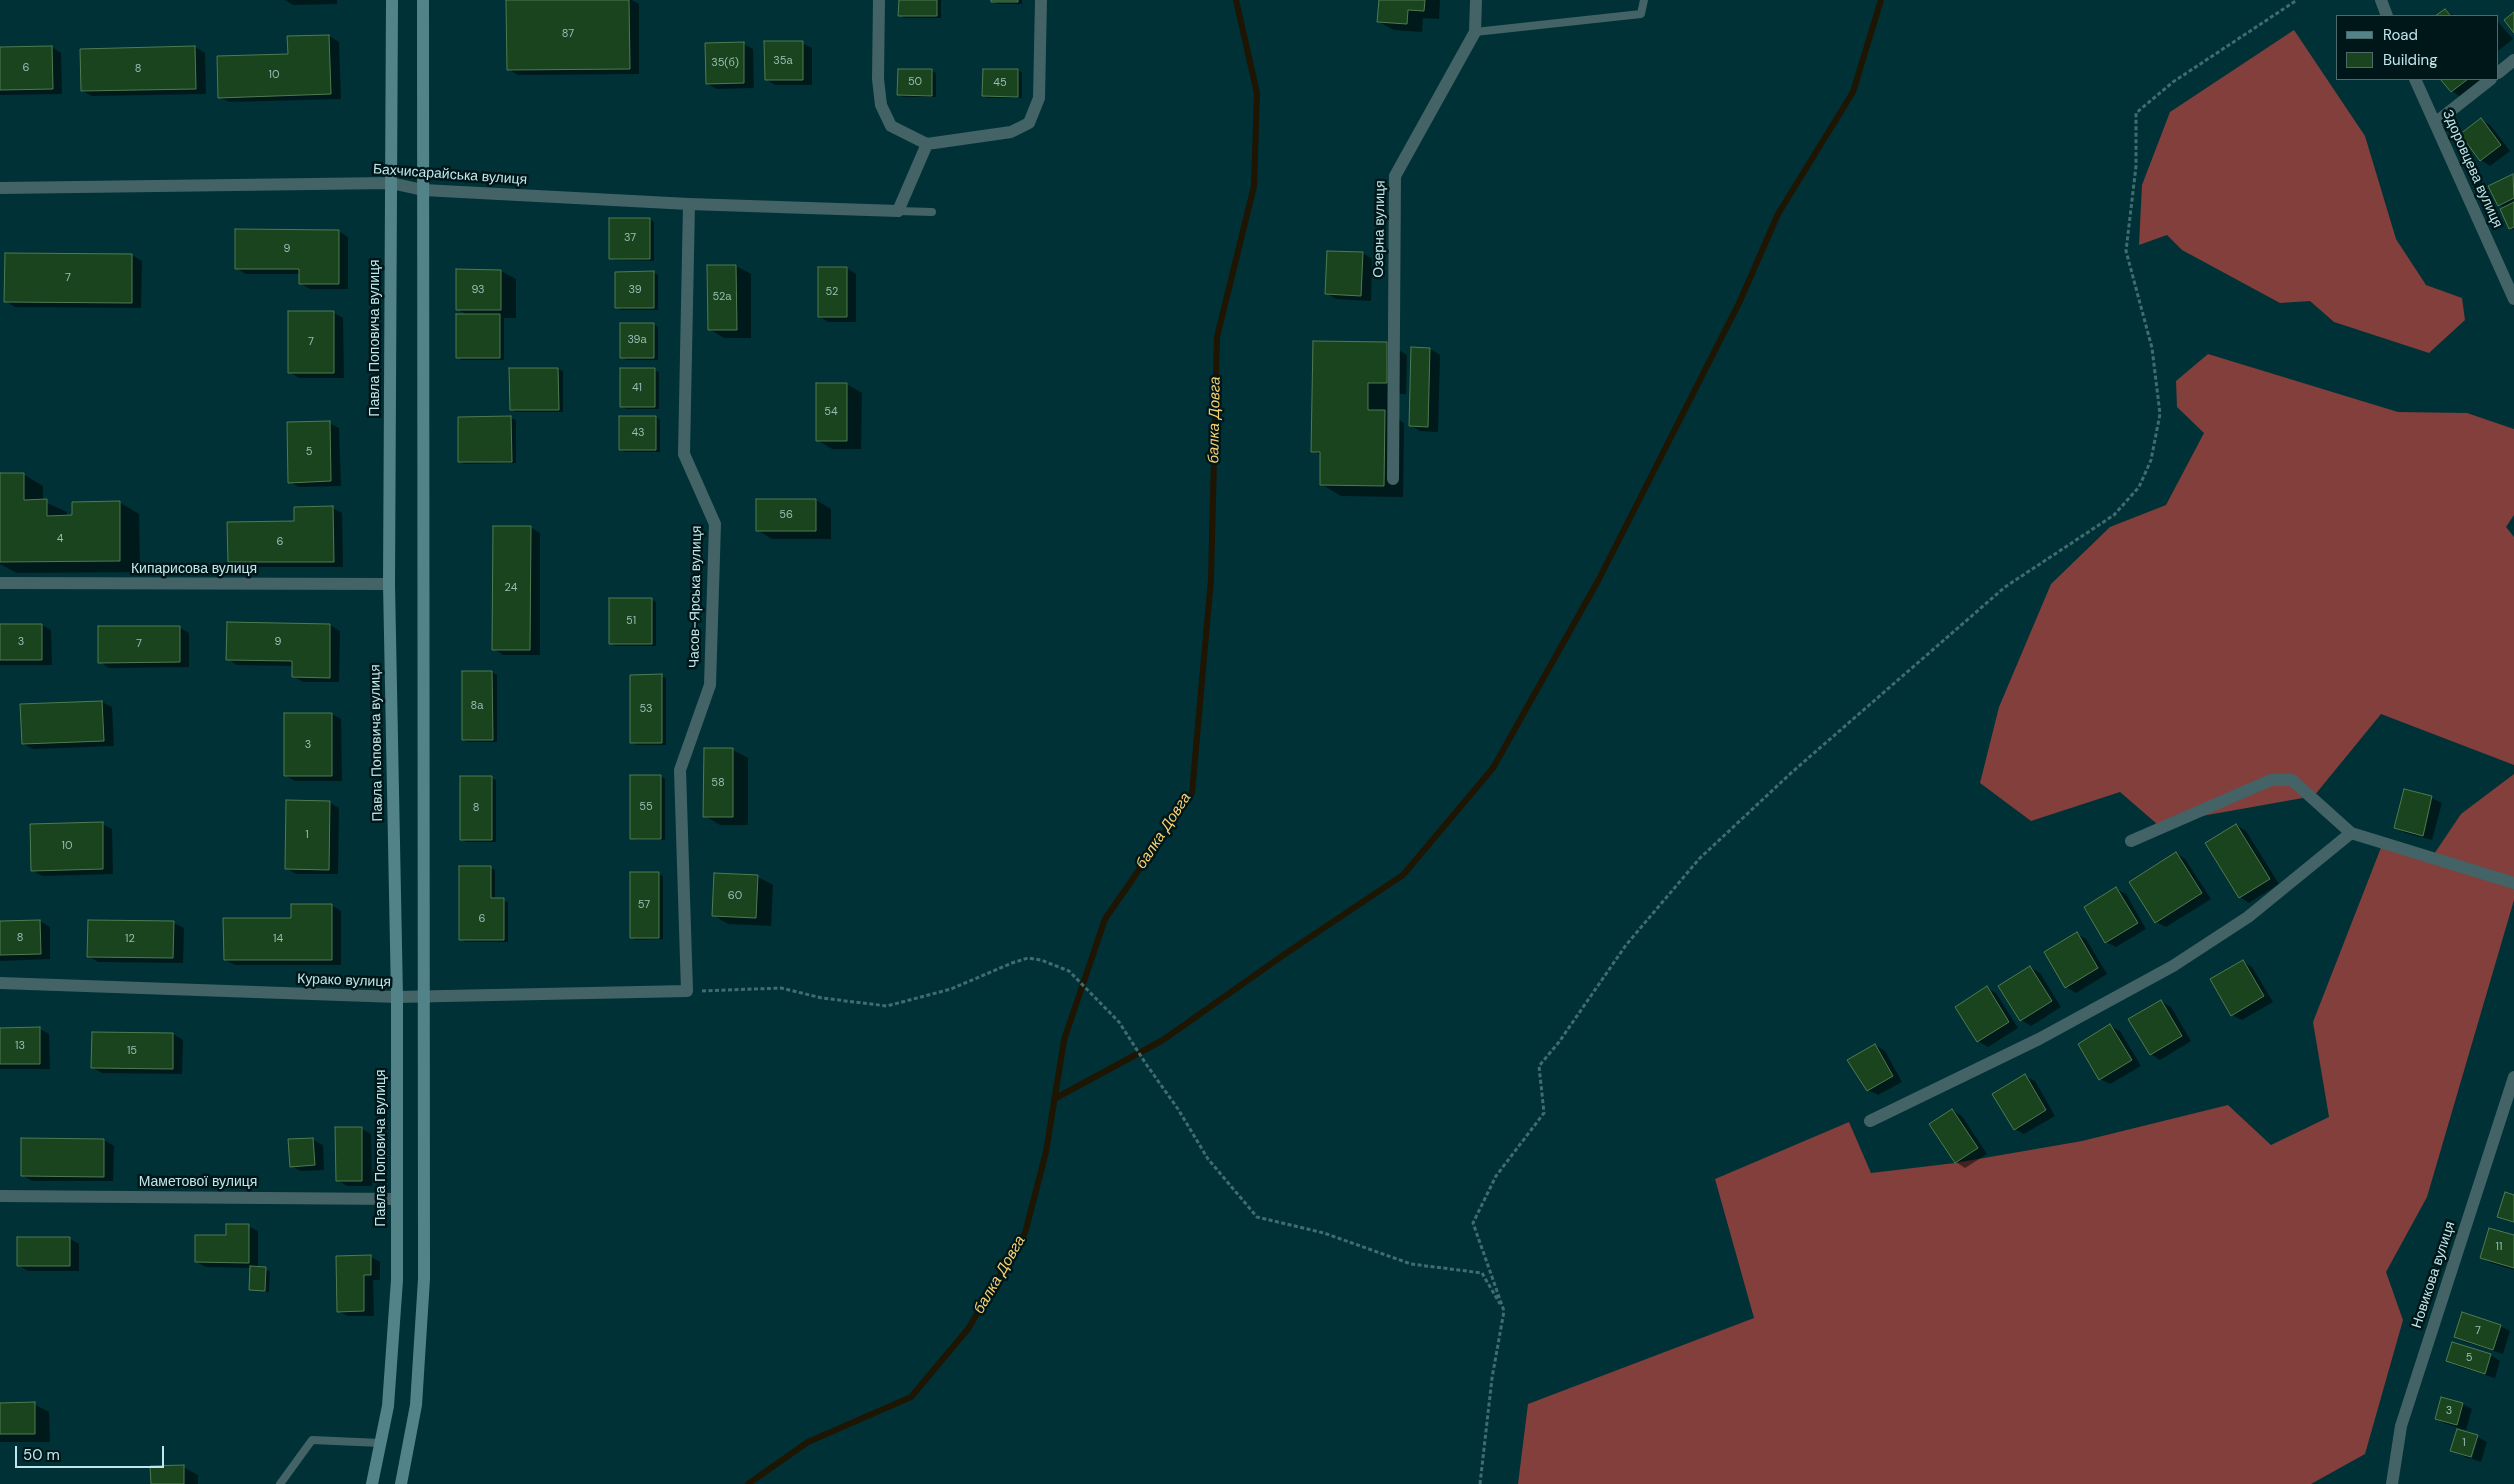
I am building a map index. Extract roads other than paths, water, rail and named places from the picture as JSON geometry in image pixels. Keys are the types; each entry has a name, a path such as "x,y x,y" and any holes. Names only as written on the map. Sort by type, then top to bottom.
{"main road":[{"name":"Павла Поповича вулиця","path":"372,1484 388,1406 397,1280 396,997 389,584 392,0"},
{"path":"401,1484 416,1405 424,1279 423,0"}],"street":[{"path":"879,0 878,79 881,105 891,126 927,144 1011,132 1030,123 1039,98 1041,0"},
{"name":"Озерна вулиця","path":"1393,479 1395,176 1475,32 1476,0"},
{"path":"2381,0 2387,15"},
{"path":"2499,72 2514,60"},
{"name":"Здоровцева вулиця","path":"2415,80 2514,299"},
{"path":"2435,123 2490,80"},
{"path":"898,211 927,144"},
{"name":"Бахчисарайська вулиця","path":"0,188 391,183 423,190 689,204 898,211"},
{"name":"Часов-Ярська вулиця","path":"687,991 680,770 710,685 715,524 684,454 689,204"},
{"name":"Кипарисова вулиця","path":"0,583 389,584"},
{"path":"2131,841 2271,780 2292,780 2351,833 2514,883"},
{"path":"1870,1121 2039,1039 2173,966 2248,917 2351,833"},
{"name":"Курако вулиця","path":"0,983 396,997 687,991"},
{"name":"Новикова вулиця","path":"2392,1484 2401,1426 2514,1077"},
{"name":"Маметової вулиця","path":"0,1196 396,1199"}],"lane":[{"path":"1475,32 1641,14 1644,0"},
{"path":"898,211 932,212"},
{"path":"280,1484 312,1440 381,1443"}],"waterway":[{"name":"балка Довга","path":"748,1484 808,1442 911,1397 968,1329 1025,1233 1046,1152 1064,1040 1105,919 1192,793 1211,579 1217,337 1254,186 1257,93 1236,0"},
{"path":"1054,1099 1163,1040 1285,954 1403,875 1493,768 1599,579 1740,301 1778,214 1853,92 1881,0"}]}
